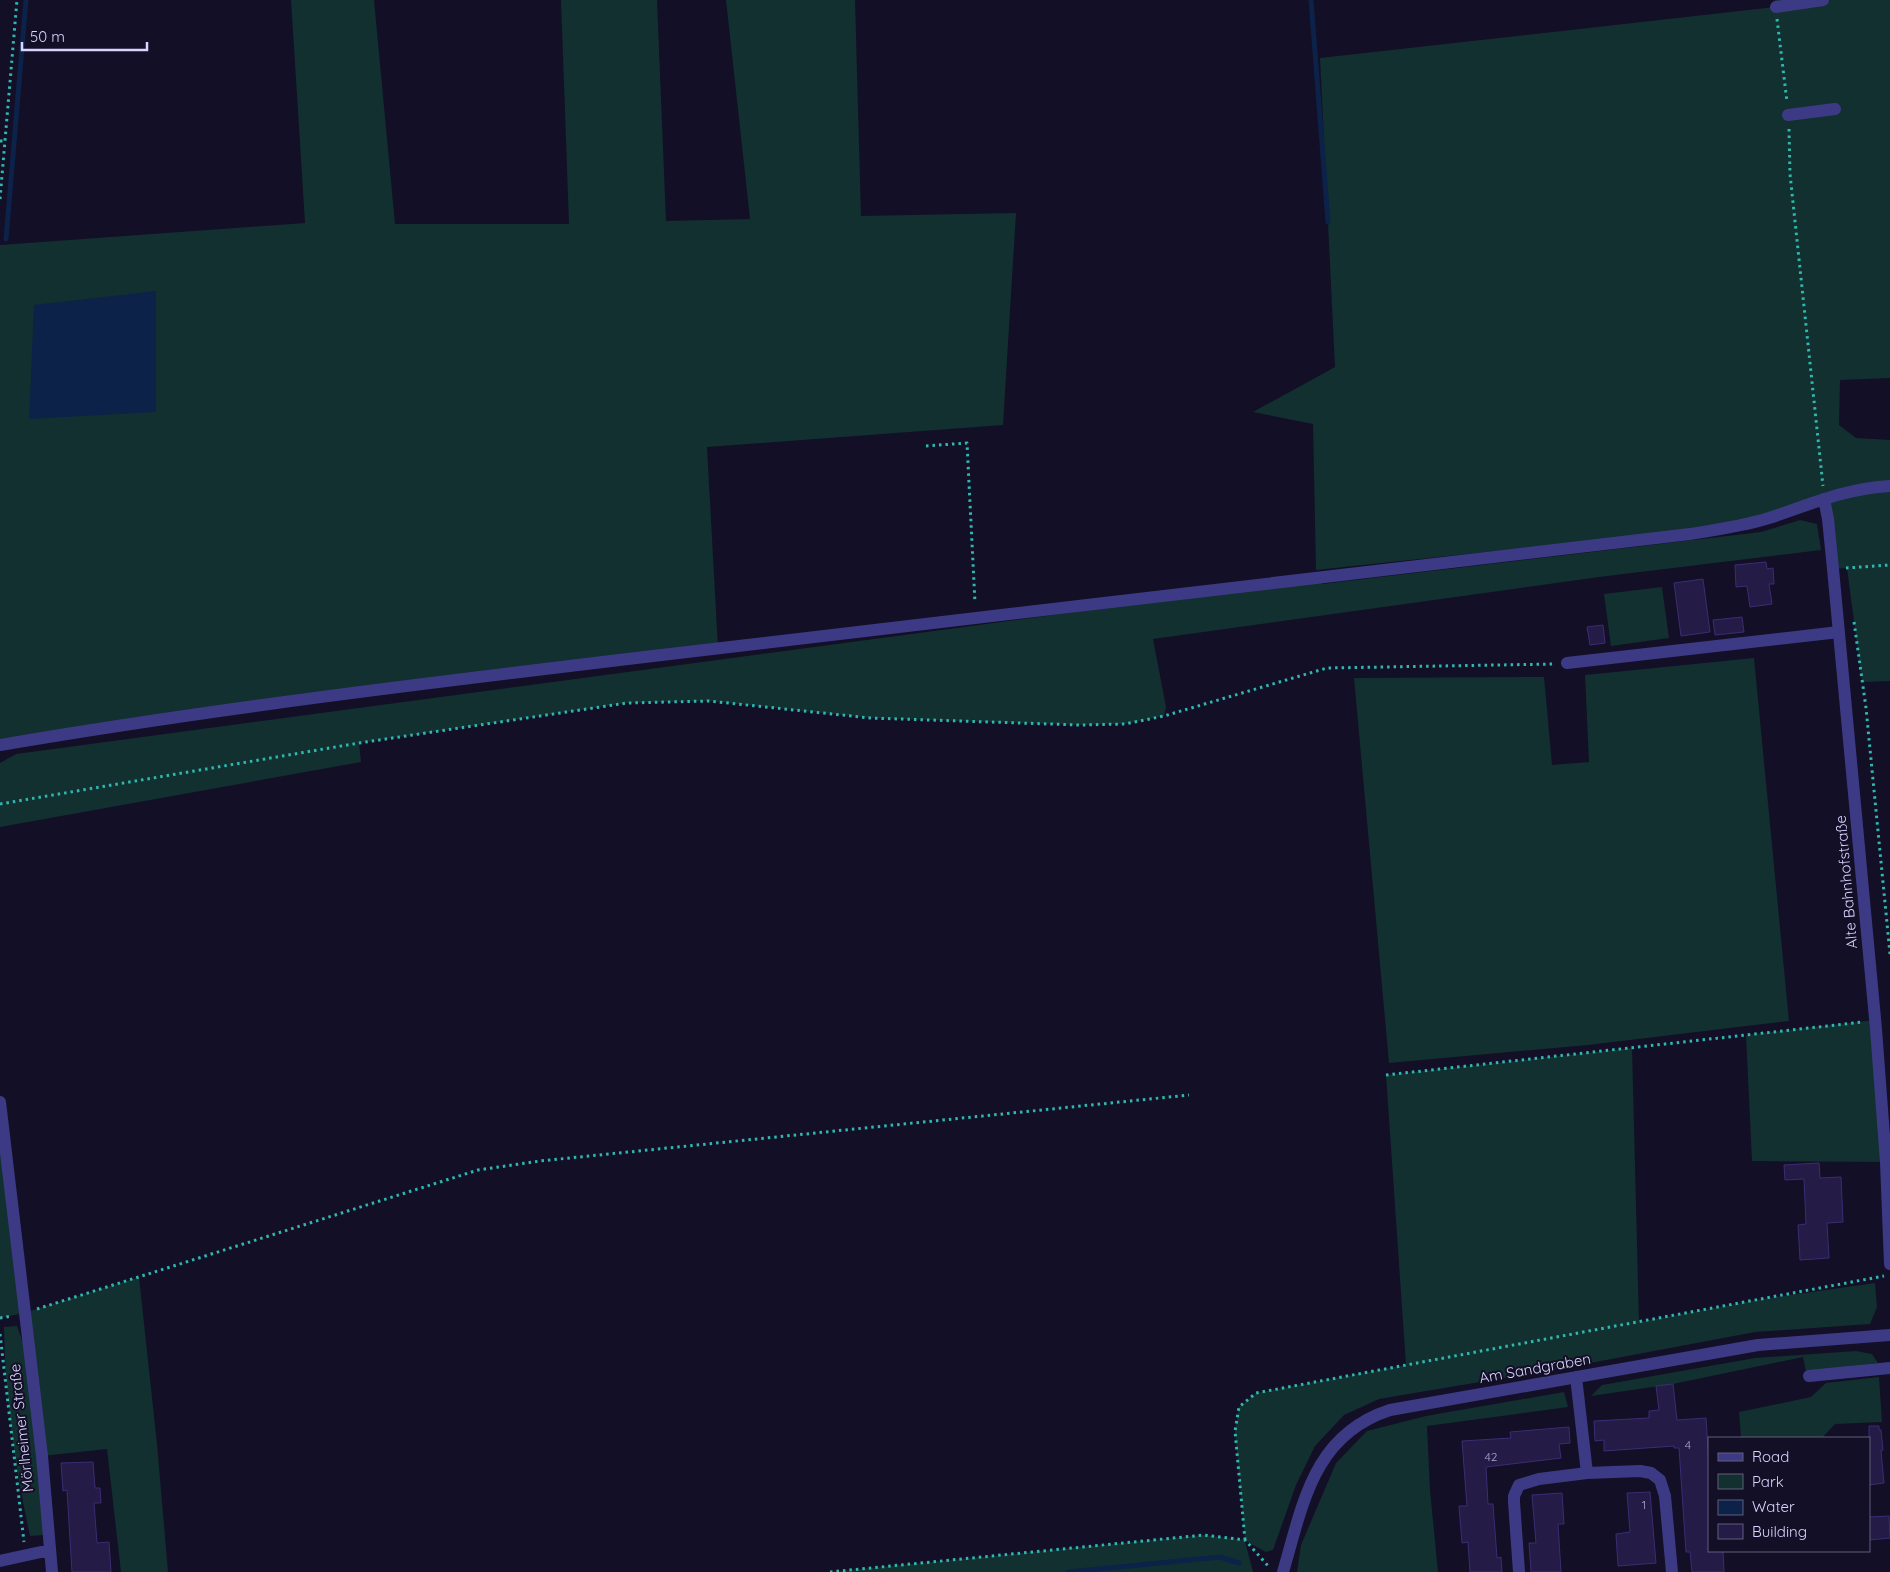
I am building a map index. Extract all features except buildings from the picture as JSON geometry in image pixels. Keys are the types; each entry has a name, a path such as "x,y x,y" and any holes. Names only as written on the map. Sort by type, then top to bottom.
{"street":[{"path":"1776,7 1823,0"},
{"path":"1788,115 1835,110"},
{"path":"0,745 80,731 308,698 976,616 1719,530 1766,519 1862,488 1890,486"},
{"name":"Alte Bahnhofstraße","path":"1824,499 1833,569 1876,1020 1884,1130 1890,1264"},
{"path":"1567,664 1839,632"},
{"name":"Mörlheimer Straße","path":"0,1102 42,1456 52,1572"},
{"name":"Am Sandgraben","path":"1283,1572 1303,1504 1319,1469 1342,1437 1360,1422 1390,1410 1758,1345 1890,1335"},
{"path":"1809,1376 1890,1368"},
{"path":"1576,1377 1587,1473"},
{"path":"1519,1572 1514,1502 1514,1496 1519,1485 1539,1479 1587,1473 1640,1471 1651,1473 1660,1480 1665,1496 1672,1572"},
{"path":"0,1561 50,1550"}],"path":[{"path":"0,199 17,0"},
{"path":"1776,7 1788,115 1790,174 1824,499"},
{"path":"0,141 5,141"},
{"path":"926,446 967,443 976,616"},
{"path":"1833,569 1890,565"},
{"path":"1847,568 1848,578"},
{"path":"1853,616 1866,708 1890,954"},
{"path":"0,804 368,742 627,703 709,701 870,718 1080,725 1125,724 1164,716 1327,668 1567,664"},
{"path":"1386,1075 1876,1020"},
{"path":"24,1313 478,1170 540,1161 1188,1095"},
{"path":"1274,1572 1245,1540 1235,1431 1239,1407 1256,1393 1890,1275"},
{"path":"0,1334 25,1555"},
{"path":"830,1572 1204,1535 1245,1540"}],"green space":[{"path":"291,0 374,0 395,224 569,224 561,0 657,0 666,221 750,219 726,0 855,0 861,216 1016,213 1003,425 707,447 718,648 0,745 0,245 305,223"},
{"path":"1775,0 1890,0 1890,378 1840,380 1839,425 1856,438 1890,440 1890,681 1862,682 1847,568 1833,569 1823,499 1743,525 1316,570 1313,424 1253,412 1335,367 1320,58 1775,7"},
{"path":"1800,520 1817,524 1821,550 1599,577 1153,639 1166,707 1164,716 1125,724 1080,725 870,718 709,701 627,703 359,743 361,762 0,827 0,763 16,754 1321,579 1322,584 1761,532"},
{"path":"1662,587 1669,638 1611,646 1604,594"},
{"path":"1754,658 1789,1021 1588,1045 1389,1063 1354,678 1544,677 1552,765 1589,762 1585,675"},
{"path":"1875,1020 1886,1162 1752,1161 1746,1035"},
{"path":"1632,1048 1639,1322 1762,1299 1875,1283 1877,1307 1870,1324 1755,1332 1569,1367 1379,1399 1344,1415 1315,1446 1296,1485 1273,1550 1266,1552 1245,1541 1253,1572 830,1572 1204,1535 1245,1540 1235,1431 1239,1407 1256,1393 1406,1365 1386,1075"},
{"path":"0,1104 24,1313 0,1318"},
{"path":"139,1277 157,1444 168,1572 121,1572 107,1449 42,1456 44,1535 30,1536 12,1432 6,1380 4,1327 17,1326 30,1362 24,1313"},
{"path":"1856,1351 1872,1354 1878,1363 1806,1372 1803,1357 1673,1384 1591,1396 1602,1385 1755,1358"},
{"path":"1879,1377 1882,1422 1835,1424 1823,1437 1741,1437 1739,1412 1811,1397 1826,1383"},
{"path":"1564,1392 1568,1407 1427,1426 1430,1490 1438,1572 1297,1572 1301,1545 1336,1463 1367,1431 1426,1416"}],"water":[{"path":"156,291 156,412 29,419 34,305"}],"waterway":[{"path":"6,239 26,0"},
{"path":"1311,0 1328,222"},
{"path":"1068,1572 1220,1557 1239,1563"}]}
